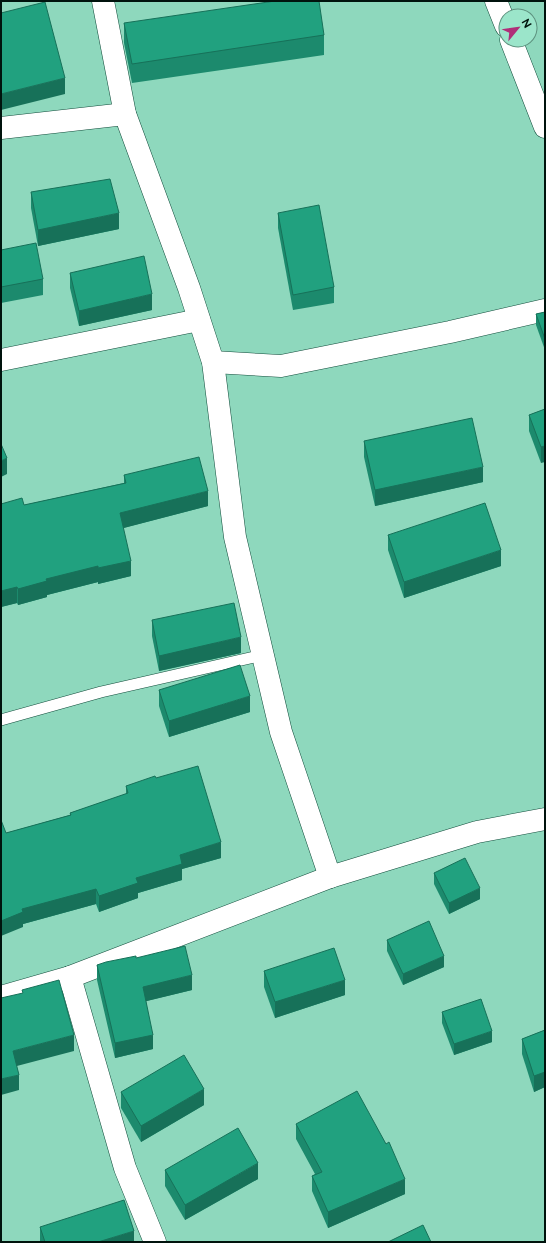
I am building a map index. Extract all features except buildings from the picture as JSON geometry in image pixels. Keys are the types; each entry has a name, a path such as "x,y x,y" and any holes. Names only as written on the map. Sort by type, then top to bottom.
{"street":[{"path":"103,1 125,114 186,281 213,362 235,537 281,732 330,877"},
{"path":"514,48 545,127"},
{"path":"1,128 125,114"},
{"path":"213,362 281,366 450,332 545,310"},
{"path":"1,360 199,320"},
{"path":"1,997 70,977 330,877 477,832 545,819"},
{"path":"70,977 125,1168 155,1242"}],"lane":[{"path":"1,720 101,692 263,655"}]}
